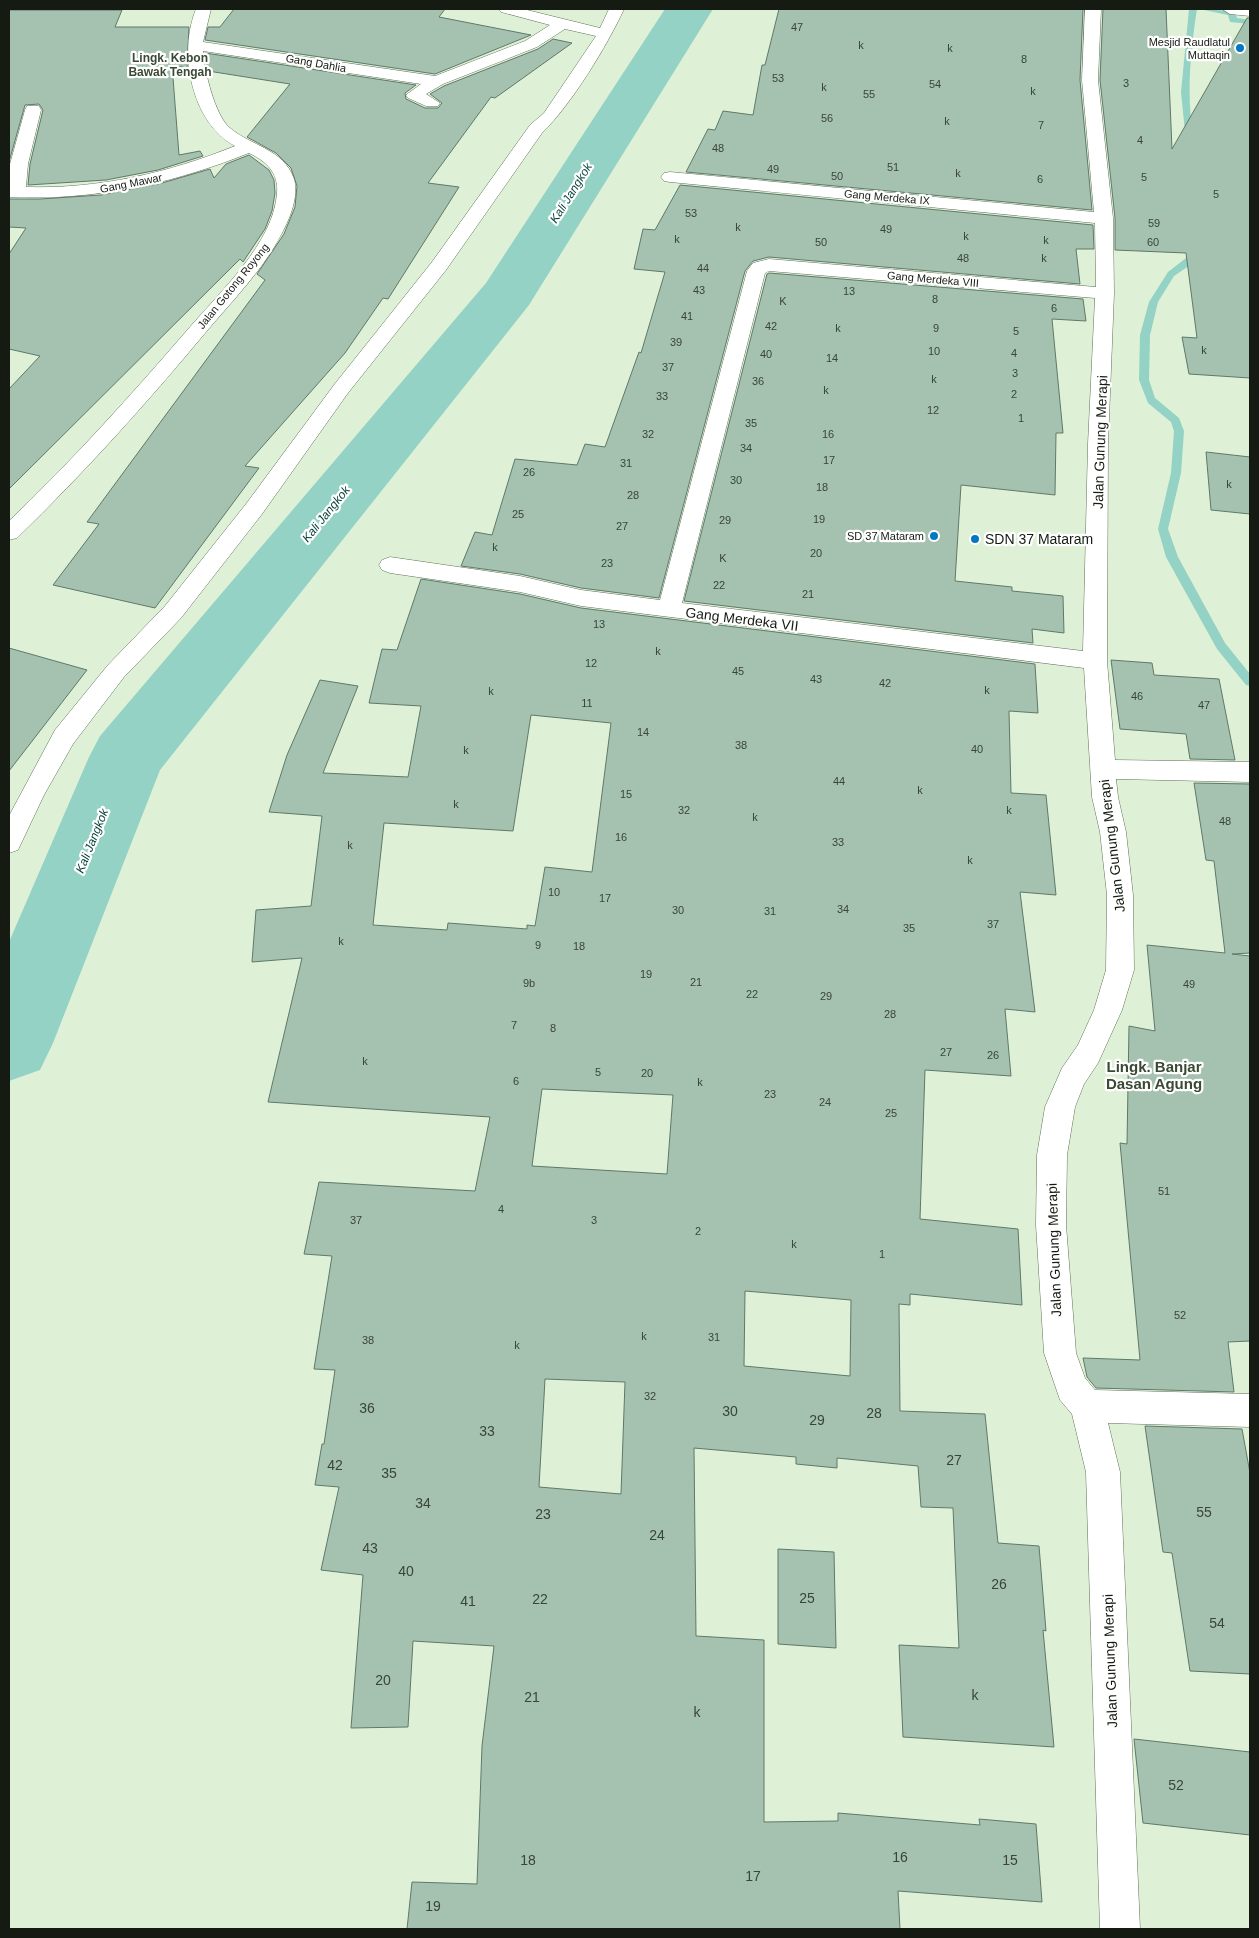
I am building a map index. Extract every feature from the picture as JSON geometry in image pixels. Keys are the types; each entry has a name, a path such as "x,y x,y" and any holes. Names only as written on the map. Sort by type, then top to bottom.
{"street":[{"name":"Jalan Gotong Royong","path":"9,533 120,419 254,264 270,239 284,202 285,179 271,159 260,151 222,132 215,120 197,75 194,45 197,22 203,9"},
{"path":"506,9 605,34"},
{"path":"9,843 32,794 64,737 116,671 172,612 254,509 341,389 439,266 536,129 550,116 605,34 616,9"},
{"name":"Jalan Gunung Merapi","path":"1093,9 1090,80 1104,218 1105,292 1098,444 1095,661 1105,797 1113,832 1120,896 1120,970 1115,991 1101,1027 1088,1054 1072,1077 1060,1107 1052,1155 1051,1216 1053,1276 1060,1353 1072,1388 1087,1406 1103,1472 1120,1929"},
{"path":"1230,9 1250,11"},
{"path":"432,103 414,95 437,82 531,44 563,23"},
{"name":"Gang Dahlia","path":"194,45 437,82"},
{"path":"13,192 33,110"},
{"name":"Gang Mawar","path":"13,192 93,190 142,183 206,166 249,147"},
{"name":"Gang Merdeka IX","path":"670,177 1104,218"},
{"name":"Gang Merdeka VIII","path":"669,610 715,424 756,271 760,267 769,265 1105,292"},
{"name":"Gang Merdeka VII","path":"390,565 520,584 581,598 669,610 1095,661"},
{"path":"1103,769 1250,772"},
{"path":"1087,1406 1250,1410"}],"building":[{"path":"234,9 445,9 439,17 531,35 435,74 205,40 208,27 220,27"},
{"path":"779,9 1083,9 1080,80 1092,210 686,172 708,129 715,130 723,111 753,115 762,65 765,65"},
{"path":"1103,9 1166,9 1172,149 1247,18 1250,18 1250,378 1189,374 1182,337 1197,338 1186,253 1115,250 1115,218 1100,80"},
{"path":"9,10 122,10 115,27 189,27 187,68 172,65 179,155 200,151 203,156 158,170 106,180 28,185 30,164 43,110 39,104 25,105 9,162"},
{"path":"553,39 572,43 495,98 491,97 428,183 459,187 388,299 383,298 345,353 245,466 259,468 155,608 53,585 99,524 87,522 265,280 257,274 284,234 295,207 297,186 291,168 276,153 247,137 290,84 208,71 205,53 416,85 405,93 406,99 425,108 438,108 442,103 430,94 444,86 538,49"},
{"path":"249,155 269,170 274,180 275,193 272,211 265,229 243,262 240,259 9,489 9,389 40,356 9,349 9,254 26,228 9,227 9,199 101,195 162,183 210,169 214,178 226,164"},
{"path":"680,185 1093,225 1094,249 1076,249 1080,284 769,257 753,261 745,271 659,598 581,588 520,574 461,566 475,532 492,535 515,459 577,465 585,444 605,447 639,352 641,353 665,272 634,269 643,229 655,230"},
{"path":"767,274 1083,299 1086,321 1052,319 1063,433 1056,433 1055,495 961,485 955,581 1012,587 1012,591 1063,596 1064,633 1032,629 1033,643 684,601"},
{"path":"1206,452 1250,457 1250,514 1211,510"},
{"path":"421,579 520,594 581,608 1035,664 1038,713 1009,711 1011,793 1046,795 1056,895 1020,892 1035,1012 1005,1009 1011,1076 925,1070 920,1219 1018,1229 1022,1305 910,1294 910,1305 899,1304 900,1411 985,1414 998,1543 1039,1546 1046,1631 1043,1630 1054,1747 903,1737 899,1645 959,1648 953,1508 921,1507 918,1466 837,1458 837,1468 796,1464 796,1457 694,1448 696,1636 764,1640 764,1822 838,1821 838,1813 980,1825 979,1819 1036,1824 1042,1902 898,1891 900,1929 407,1929 412,1882 477,1884 482,1746 494,1646 413,1641 408,1727 351,1728 363,1575 321,1570 339,1487 315,1485 322,1444 324,1444 335,1370 314,1369 332,1256 304,1254 319,1182 475,1191 490,1117 268,1102 302,958 252,962 256,910 311,906 322,816 269,812 287,755 320,680 358,686 323,773 408,777 421,706 369,703 382,649 397,650","holes":["531,715 611,723 592,872 545,867 535,926 527,925 527,929 448,923 447,930 373,925 384,823 513,831","542,1089 673,1095 667,1174 532,1166","745,1291 851,1300 850,1376 744,1366","545,1379 625,1382 621,1494 539,1487"]},
{"path":"9,648 87,670 9,771"},
{"path":"1111,660 1152,663 1154,675 1219,679 1235,760 1190,759 1186,734 1120,729"},
{"path":"1194,783 1250,784 1250,953 1232,954 1250,956 1250,1341 1228,1342 1234,1392 1096,1388 1087,1377 1083,1358 1140,1360 1120,1143 1127,1144 1129,1026 1155,1031 1147,945 1225,953 1214,861 1206,860"},
{"path":"1145,1426 1242,1429 1250,1473 1250,1674 1190,1671 1172,1553 1163,1552"},
{"path":"778,1549 834,1552 836,1648 778,1644"},
{"path":"1134,1739 1250,1752 1250,1835 1143,1823"}],"waterway":[{"name":"Kali Jangkok","path":"9,1043 127,757 508,293 689,9"},
{"path":"1190,142 1185,109 1185,76 1193,9"},
{"path":"1203,9 1232,13 1233,20 1250,22"},
{"path":"1202,250 1196,257 1171,274 1153,302 1145,335 1143,357 1144,380 1151,400 1175,420 1179,431 1176,473 1163,529 1172,557 1221,646 1250,682"}],"place":[{"name":"Mesjid Raudlatul Muttaqin","path":"1240,48"},
{"name":"SD 37 Mataram","path":"934,536"},
{"name":"SDN 37 Mataram","path":"975,539"}],"district":[{"name":"Lingk. Kebon Bawak Tengah","path":"170,65"},
{"name":"Lingk. Banjar Dasan Agung","path":"1154,1074"}]}
